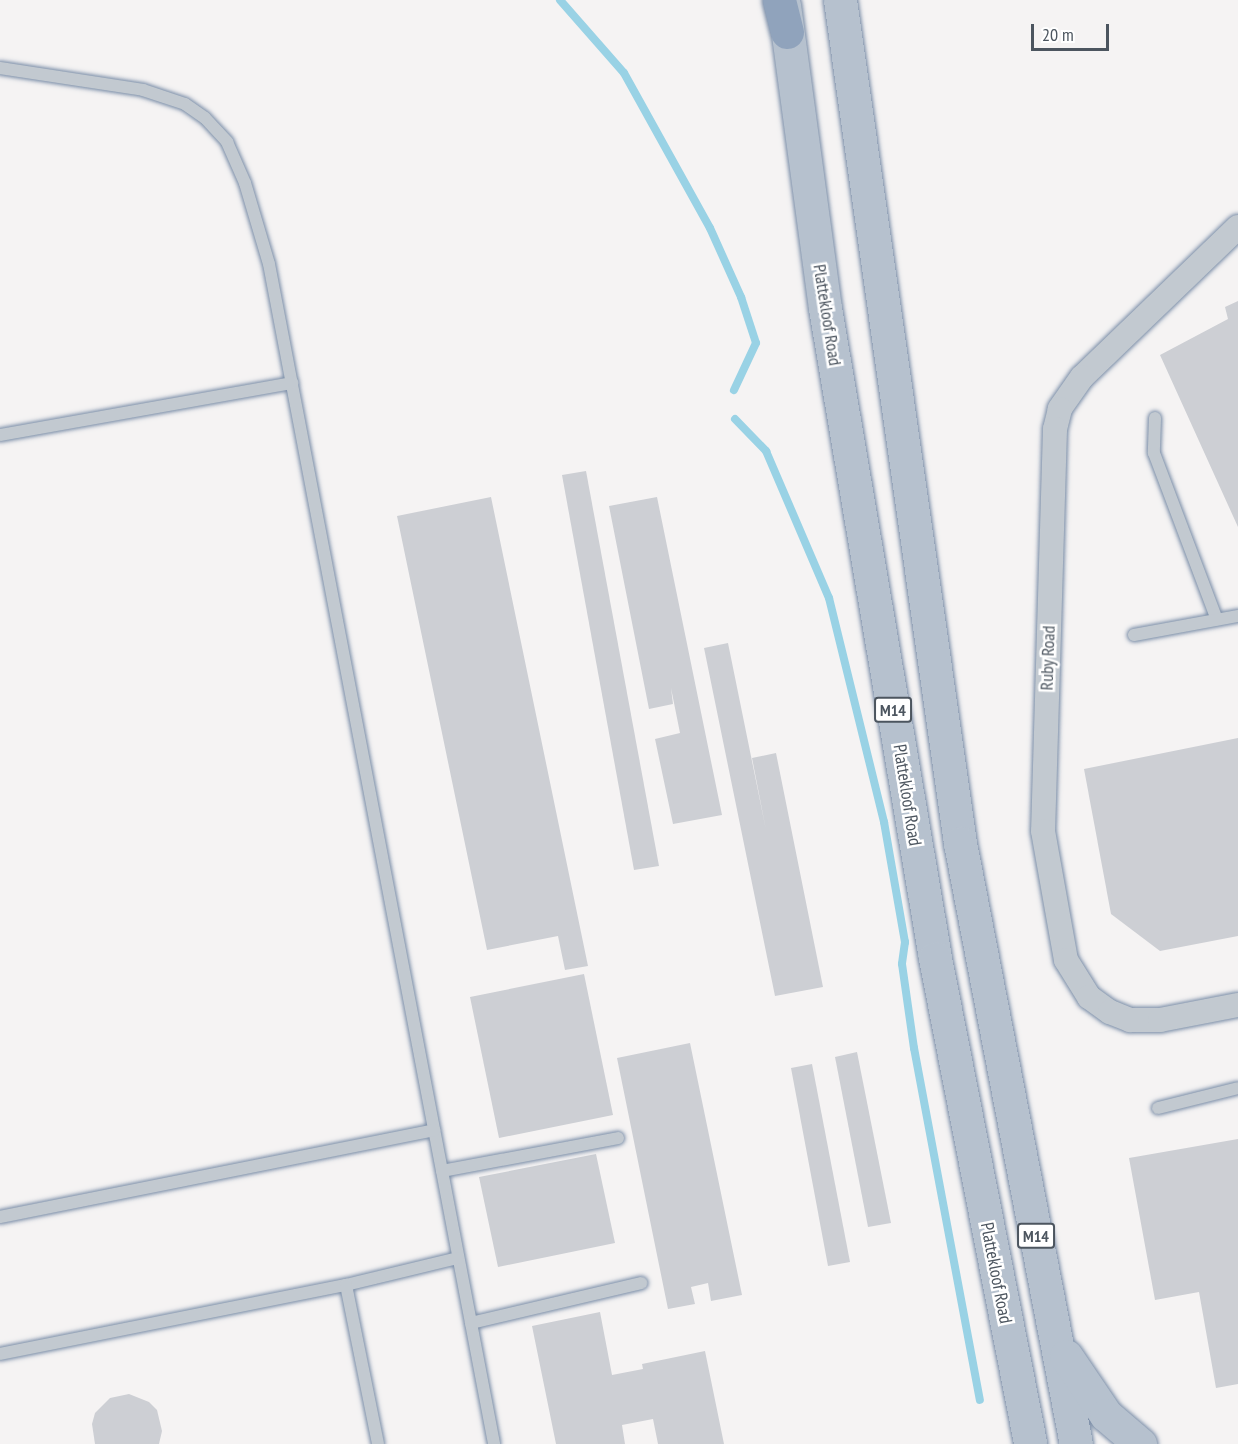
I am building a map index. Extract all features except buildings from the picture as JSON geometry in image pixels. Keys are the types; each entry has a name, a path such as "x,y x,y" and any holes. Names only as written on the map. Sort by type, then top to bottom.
{"highway":[{"path":"781,0 787,33"}],"main road":[{"name":"M14","path":"840,0 960,843 1076,1444"},
{"name":"Plattekloof Road","path":"787,33 825,308 934,958 1023,1435"},
{"path":"1056,1339 1106,1415 1140,1444"}],"street":[{"name":"Ruby Road","path":"1238,227 1082,377 1060,410 1055,429 1043,831 1066,960 1089,997 1110,1012 1130,1020 1160,1020 1238,1005"}],"lane":[{"path":"0,68 143,90 185,104 205,118 227,142 245,183 269,264 494,1444"},
{"path":"0,435 292,383"},
{"path":"1155,418 1154,453 1217,620"},
{"path":"1134,635 1238,616"},
{"path":"1158,1108 1238,1088"},
{"path":"0,1218 434,1130"},
{"path":"442,1171 618,1138"},
{"path":"0,1354 346,1286 459,1258"},
{"path":"471,1323 641,1283"},
{"path":"346,1286 378,1444"}],"waterway":[{"path":"560,0 624,73 710,228 741,297 756,343 734,390"},
{"path":"735,419 766,451 829,598 884,822 905,942 902,964 914,1048 980,1400"}]}
